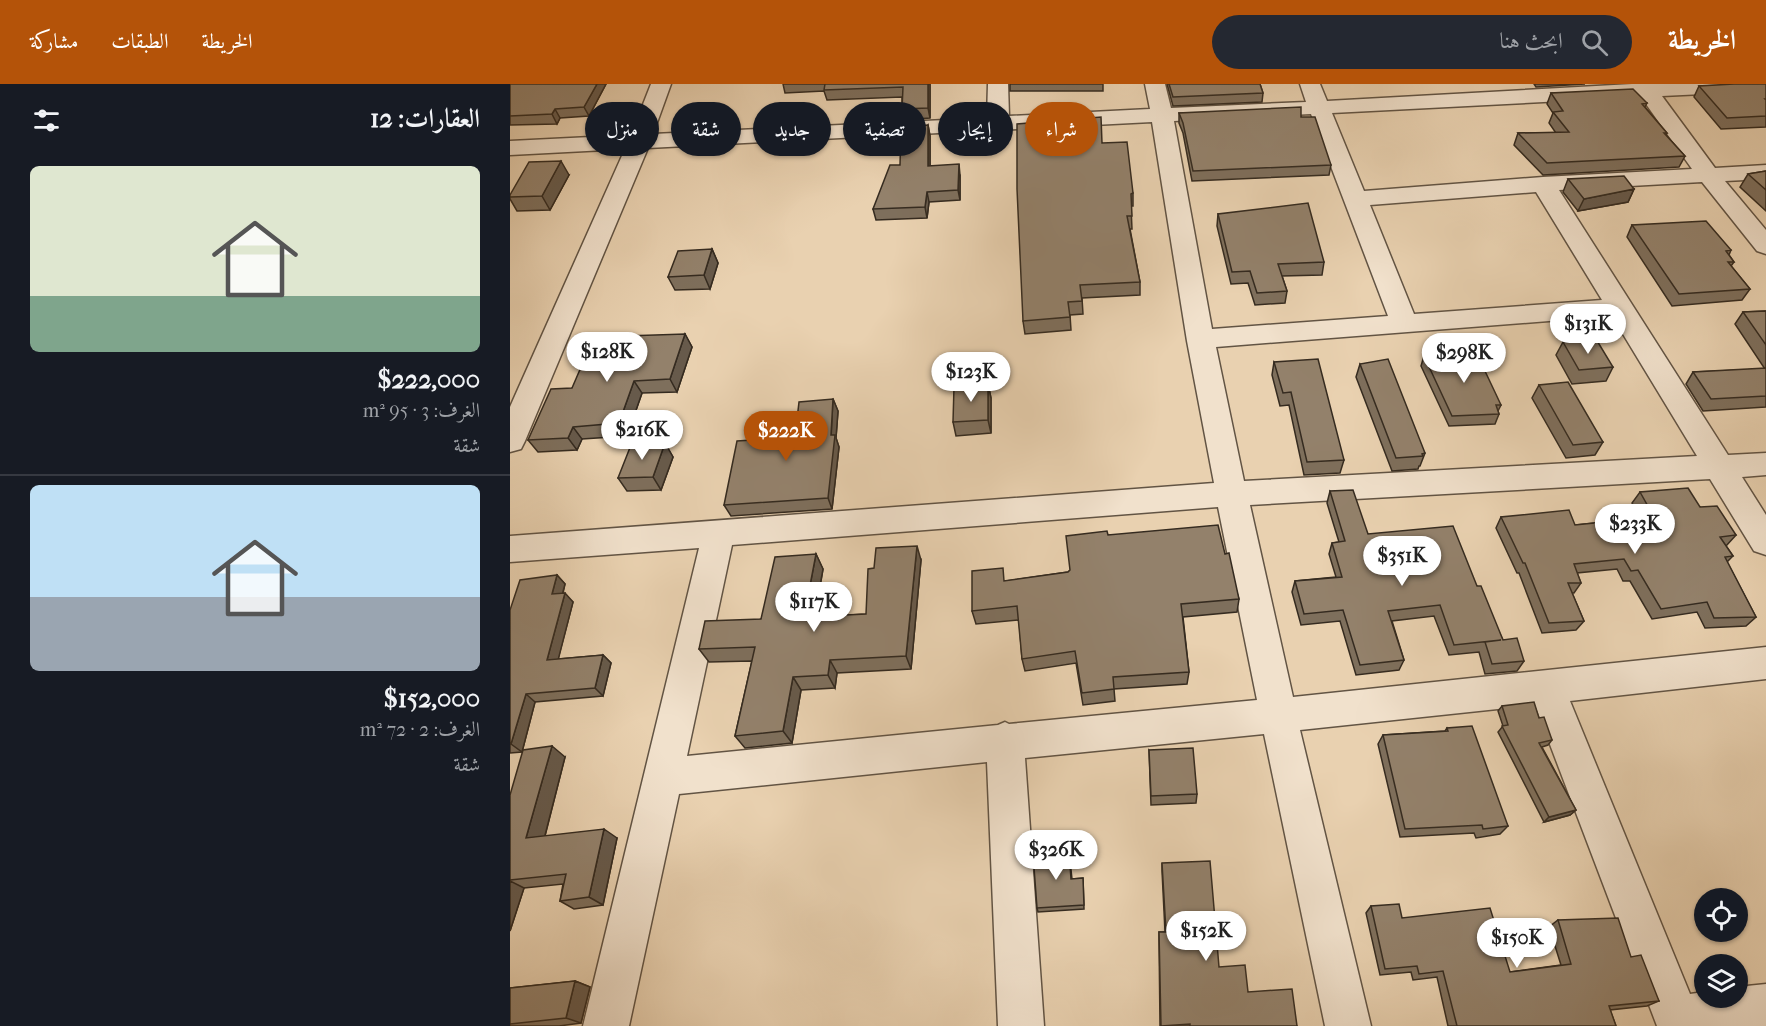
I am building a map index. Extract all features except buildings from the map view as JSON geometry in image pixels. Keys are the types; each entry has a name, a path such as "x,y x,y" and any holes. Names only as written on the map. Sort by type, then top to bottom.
{"street":[{"path":"654,102 661,84"},
{"path":"998,84 998,102"},
{"path":"1310,84 1405,325"},
{"path":"1013,121 1159,100 1319,107 1644,87 1766,85"},
{"path":"1644,87 1710,176 1766,246"},
{"path":"1159,100 1200,339 1278,715 1348,1026"},
{"path":"659,140 938,126"},
{"path":"510,148 585,144"},
{"path":"510,441 523,382 633,156"},
{"path":"1355,199 1543,184 1766,172"},
{"path":"1543,184 1766,542"},
{"path":"1200,339 1618,307"},
{"path":"510,549 718,535 1232,494 1766,464"},
{"path":"606,1026 718,535"},
{"path":"662,777 1005,740 1547,689 1766,663"},
{"path":"1547,689 1678,1022 1766,1006"},
{"path":"1005,740 1021,1026"}]}
